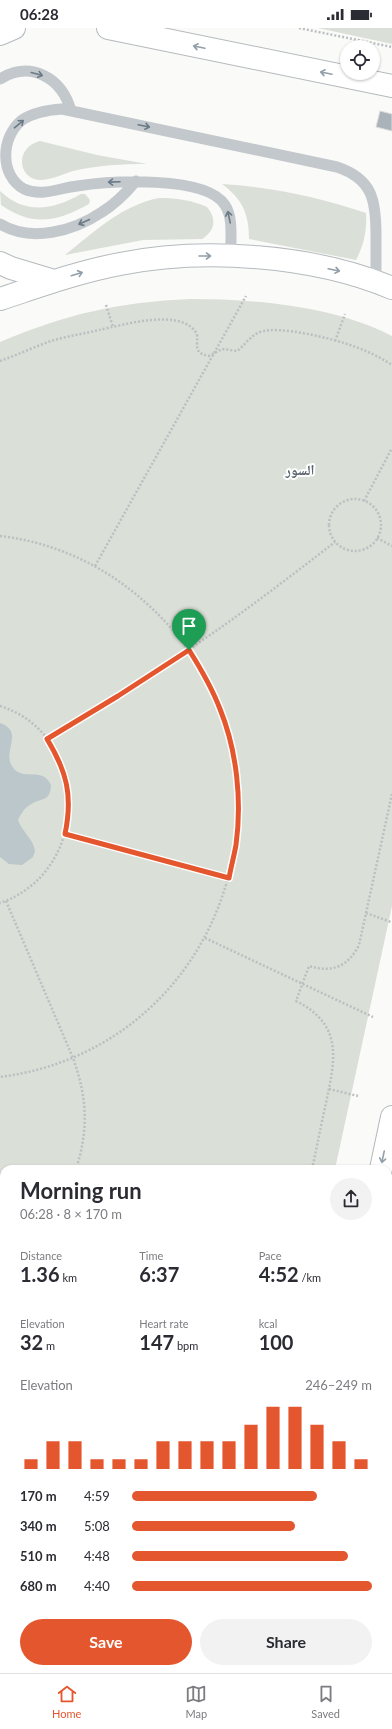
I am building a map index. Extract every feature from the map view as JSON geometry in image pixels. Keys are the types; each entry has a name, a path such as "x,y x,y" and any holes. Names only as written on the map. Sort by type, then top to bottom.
{"main road":[{"path":"0,34 14,28"},
{"path":"108,28 392,86"},
{"path":"0,299 82,272 121,264 194,256 231,256 312,265 355,275 384,285"},
{"path":"0,263 11,268 54,281"},
{"path":"382,1165 392,1118"}],"lane":[{"path":"0,80 13,73 24,71 35,72 46,76 55,82 62,90 68,100 71,110"},
{"path":"231,256 229,214 226,206 219,198 211,193 161,182 136,181 106,182 75,186 45,193 34,193 23,189 14,183 4,166 2,156 6,137 27,117 47,110 62,109 350,171 360,178 368,188 374,200 384,285"},
{"path":"0,224 16,231 30,233 45,233 65,229 85,222 103,212 121,198 136,181"}],"path":[{"path":"299,28 392,47"},
{"path":"95,566 246,296"},
{"path":"106,305 113,327"},
{"path":"335,341 345,314"},
{"path":"0,361 51,341 149,320 180,322 190,326 195,329 197,334 196,345 201,353 209,356 222,349 237,351 251,337 259,332 268,330 298,332 335,341 364,351 392,365"},
{"path":"364,501 392,448"},
{"path":"351,499 364,501 374,508 380,519 377,538 372,544 365,548 349,550 335,542 329,529 330,516 338,504 351,499"},
{"path":"0,536 19,538 58,549 95,566 130,589 162,617 189,650 206,679 221,710 232,750 236,777 238,811 236,845 229,878 219,909 205,938 189,964 170,988 149,1009 126,1028 100,1044 73,1058 45,1068 0,1077"},
{"path":"377,538 392,546"},
{"path":"47,739 118,696 189,650 265,596 335,542"},
{"path":"0,706 20,716 34,726 47,739 58,756 65,774 69,794 69,814 65,834 59,851 49,867 37,881 22,892 0,903"},
{"path":"313,1165 329,1089 334,1057 333,1046 324,1023 307,1006 296,1001 309,966 319,969 329,969 343,964 355,954 359,945 392,794"},
{"path":"65,834 229,878"},
{"path":"6,901 73,1058 83,1090 86,1115 81,1154 77,1165"},
{"path":"366,913 391,922"},
{"path":"205,938 373,1017"},
{"path":"329,1089 358,1096"}],"shaded area":[{"path":"318,28 392,28 392,44 380,41 380,40 374,40"},
{"path":"40,141 97,155 147,164 92,167 73,171 57,177 40,180 32,178 27,174 23,169 22,162 26,149 32,144"},
{"path":"222,184 277,190 330,202 366,213 364,237 356,260 249,239 248,222 243,207 235,195"},
{"path":"0,191 19,204 39,208 60,204 81,194 85,194 90,200 89,204 66,215 45,220 34,219 24,217 1,205"},
{"path":"159,198 184,200 207,207 213,220 212,229 202,239 143,240 65,255 109,220 133,207"},
{"path":"215,299 294,306 345,318 370,326 392,336 392,906 336,1165 0,1165 0,342 48,324 93,311 140,303"},
{"path":"0,723 11,731 12,742 9,754 12,766 16,771 43,776 51,785 49,795 44,799 28,806 18,820 32,842 35,851 33,857 22,865 9,864 0,857"}],"building":[{"path":"380,111 392,114 392,131 376,127"}],"district":[{"name":"السور","path":"300,469"}],"route":[{"path":"189,650 206,679 221,710 231,743 236,777 238,811 236,845 229,878 65,834 69,814 69,794 65,774 58,756 47,739 118,696 189,650"}]}
